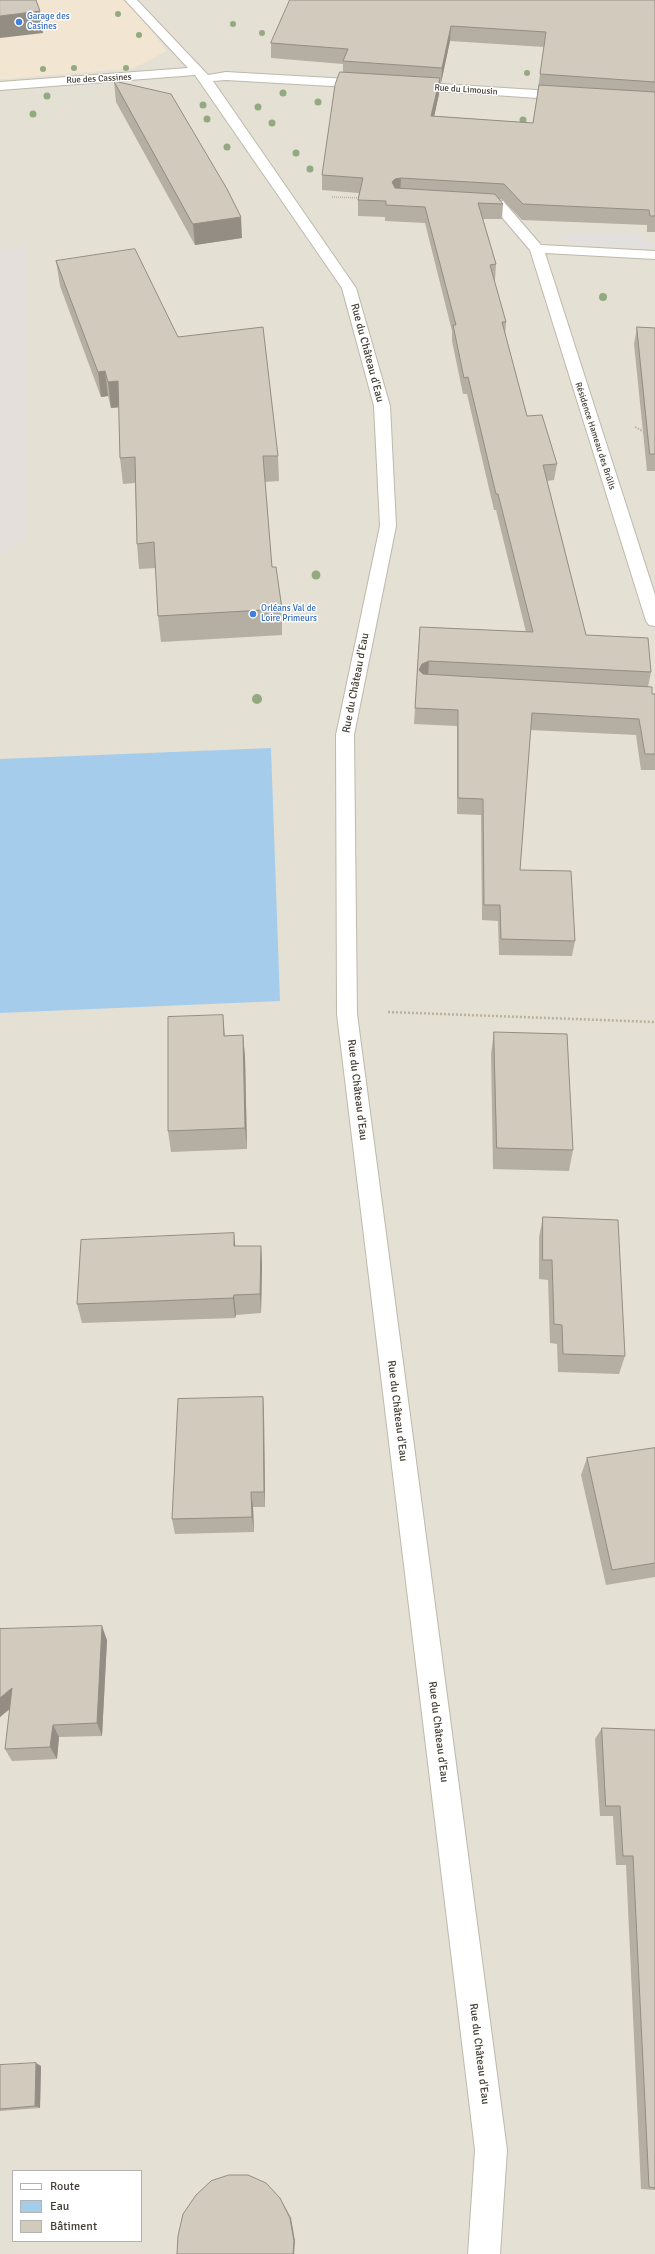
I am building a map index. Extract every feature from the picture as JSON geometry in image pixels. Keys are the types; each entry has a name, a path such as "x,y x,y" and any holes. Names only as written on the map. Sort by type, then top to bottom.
{"street":[{"name":"Rue du Château d'Eau","path":"131,0 202,75 349,288 382,406 388,526 345,735 347,1014 491,2150 484,2254"},
{"path":"202,75 380,85"},
{"name":"Rue des Cassines","path":"0,86 202,75"},
{"name":"Rue du Limousin","path":"396,86 577,97"},
{"name":"Résidence Hameau des Brûlis","path":"460,202 498,204 537,249 585,405 655,621"},
{"path":"537,249 655,254"}],"path":[{"path":"331,197 362,198"},
{"path":"347,1014 395,1012 655,1022"}],"shaded area":[{"path":"0,0 128,0 166,51 133,68 0,79"},
{"path":"128,0 655,0 655,2254 0,2254 0,79 133,68 166,51"},
{"path":"555,233 637,234 655,245 655,249 576,245"},
{"path":"28,244 28,538 0,557 0,250"}],"water":[{"path":"271,748 280,1001 0,1013 0,759"}],"building":[{"path":"0,0 36,0 40,11 0,16"},
{"path":"290,0 655,0 655,82 540,74 546,32 451,26 442,68 343,61 348,49 271,43"},
{"path":"340,72 440,78 431,116 533,123 539,85 655,92 655,216 650,216 649,210 523,204 504,184 401,178 395,179 392,182 395,188 495,194 503,204 478,203 496,264 490,265 506,322 502,322 527,416 542,415 557,464 543,465 586,635 648,638 651,672 429,661 422,664 419,670 423,674 652,687 652,694 655,694 655,754 645,754 639,719 532,713 520,870 571,871 575,941 501,939 500,905 484,905 483,799 458,798 458,710 415,708 420,627 533,632 498,494 496,494 468,377 464,378 453,325 456,325 425,207 386,205 386,201 358,200 363,178 322,175 335,85"},
{"path":"114,81 171,94 227,189 241,217 193,224"},
{"path":"135,249 178,337 263,327 278,456 263,456 272,567 276,567 282,609 158,616 154,542 137,544 135,457 120,458 118,381 108,382 105,371 98,372 56,261"},
{"path":"637,327 655,328 655,454 650,454"},
{"path":"223,1015 224,1036 243,1035 245,1128 168,1131 168,1017"},
{"path":"494,1032 567,1034 573,1150 497,1148"},
{"path":"543,1217 618,1220 625,1356 563,1354 562,1325 554,1324 552,1260 543,1260"},
{"path":"234,1233 234,1246 261,1246 260,1294 234,1295 233,1298 77,1304 81,1240"},
{"path":"263,1397 264,1492 251,1492 252,1517 172,1519 178,1399"},
{"path":"655,1448 655,1563 612,1570 587,1458"},
{"path":"102,1626 97,1723 53,1725 50,1747 5,1749 12,1688 0,1698 0,1629"},
{"path":"602,1728 655,1730 655,2188 649,2187 633,1856 623,1856 620,1806 606,1806"},
{"path":"36,2063 35,2106 0,2109 0,2065"},
{"path":"229,2175 248,2175 266,2183 280,2198 290,2218 294,2241 293,2254 177,2254 178,2236 183,2214 196,2195 211,2181"}],"place":[{"name":"Garage des Casines","path":"19,22"},
{"name":"Orléans Val de Loire Primeurs","path":"253,614"}]}
